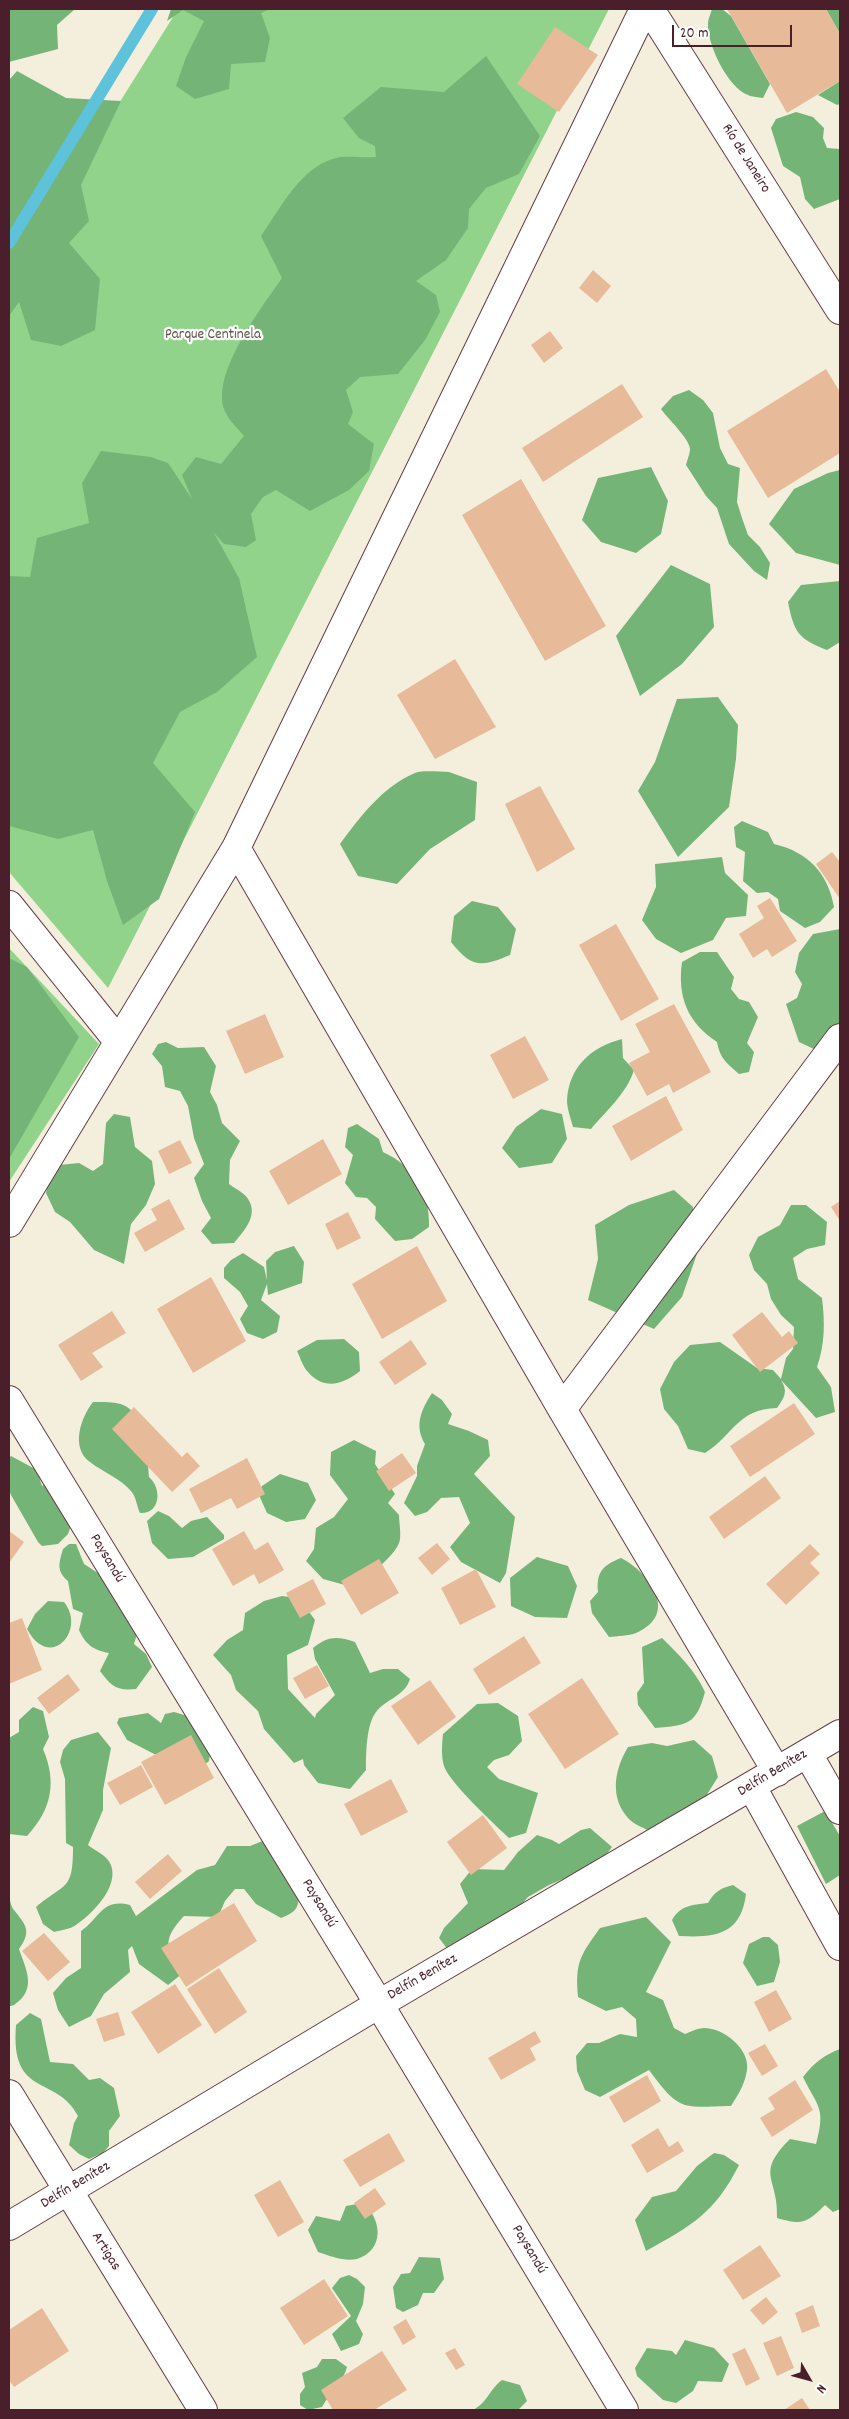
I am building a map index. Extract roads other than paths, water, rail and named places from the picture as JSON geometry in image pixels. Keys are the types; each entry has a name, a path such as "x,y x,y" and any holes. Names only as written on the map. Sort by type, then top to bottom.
{"street":[{"path":"9,1222 236,848 644,9"},
{"name":"Río de Janeiro","path":"650,9 840,310"},
{"path":"236,848 562,1410 777,1772"},
{"path":"9,905 118,1041"},
{"path":"562,1410 840,1038"},
{"name":"Paysandú","path":"9,1400 379,2004 624,2410"},
{"name":"Delfín Benítez","path":"9,2226 379,2004 840,1734"},
{"path":"808,1754 840,1810"},
{"path":"752,1787 840,1946"},
{"name":"Artigas","path":"9,2094 203,2410"}],"waterway":[{"path":"9,243 152,9"}],"park label":[{"name":"Parque Centinela","path":"213,336"}]}
